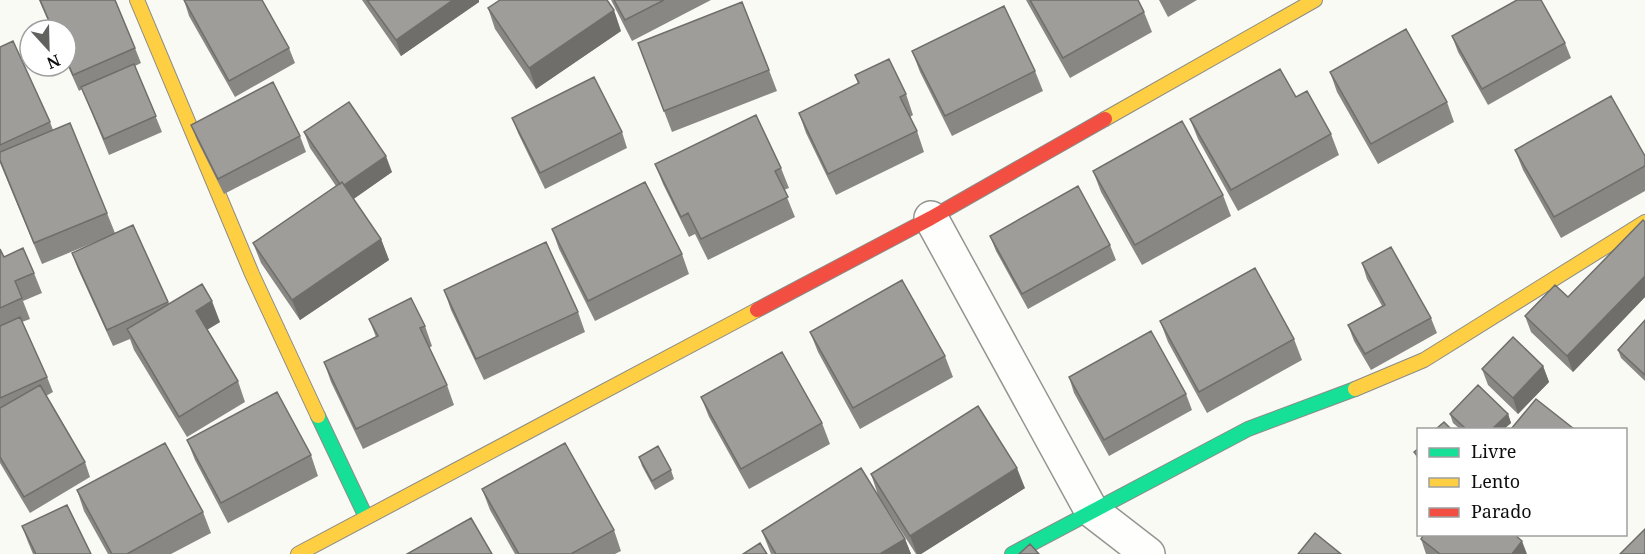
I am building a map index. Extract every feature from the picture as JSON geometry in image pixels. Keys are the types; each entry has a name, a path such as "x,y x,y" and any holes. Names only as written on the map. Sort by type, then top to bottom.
{"street":[{"path":"137,0 252,274 366,517"},
{"path":"298,554 931,218 1315,0"},
{"path":"931,218 1091,510 1148,554"},
{"path":"1012,554 1091,510 1248,429 1377,381 1424,360 1645,222"}],"building":[{"path":"40,0 115,0 135,48 78,73 78,18 48,18"},
{"path":"184,0 262,0 289,48 229,81"},
{"path":"367,0 453,0 396,40"},
{"path":"500,0 607,0 614,10 529,68 488,8"},
{"path":"614,0 664,0 625,20"},
{"path":"1030,0 1138,0 1144,12 1063,58"},
{"path":"1517,0 1541,0 1565,43 1482,89 1452,36"},
{"path":"742,2 769,70 664,111 638,43"},
{"path":"1004,6 1035,71 945,116 912,51"},
{"path":"1406,29 1447,102 1371,144 1330,72"},
{"path":"13,41 18,52 18,78 30,78 50,122 0,145 0,47"},
{"path":"889,59 906,94 900,97 917,131 828,174 799,113 859,83 855,75"},
{"path":"134,64 156,116 104,139 81,87"},
{"path":"1280,69 1296,97 1307,91 1331,134 1231,190 1190,119"},
{"path":"594,77 622,132 540,173 512,118"},
{"path":"273,82 300,136 218,179 191,125"},
{"path":"1611,96 1645,156 1645,166 1554,217 1515,150"},
{"path":"349,102 386,156 344,185 342,182 340,184 304,132"},
{"path":"756,115 781,168 775,171 788,197 701,239 688,213 681,217 655,164"},
{"path":"1182,121 1223,195 1135,245 1093,171"},
{"path":"70,123 107,213 34,243 0,160 0,152"},
{"path":"342,182 381,239 292,300 253,243"},
{"path":"645,182 682,254 588,301 552,229"},
{"path":"1078,186 1110,245 1022,294 990,236"},
{"path":"1643,220 1645,222 1645,276 1567,356 1525,316 1555,285 1568,297"},
{"path":"133,225 168,302 107,330 72,253"},
{"path":"546,242 578,312 476,359 444,290"},
{"path":"1391,247 1431,318 1365,354 1348,325 1385,305 1362,263"},
{"path":"23,248 34,273 15,281 22,298 0,308 0,249 4,257"},
{"path":"1255,268 1294,339 1199,392 1160,321"},
{"path":"902,280 945,356 853,408 810,332"},
{"path":"202,284 212,301 196,311 238,381 179,417 127,329"},
{"path":"411,298 425,326 420,328 447,385 356,429 324,362 378,336 369,319"},
{"path":"20,317 47,377 0,398 0,326"},
{"path":"1645,320 1645,375 1618,350"},
{"path":"1151,331 1186,394 1104,440 1069,377"},
{"path":"1513,337 1543,366 1513,398 1482,369"},
{"path":"782,352 822,423 741,469 701,397"},
{"path":"40,385 85,462 24,497 0,457 0,408"},
{"path":"1478,385 1508,414 1493,428 1465,428 1450,414"},
{"path":"277,392 311,455 221,503 187,440"},
{"path":"1536,399 1573,428 1512,428"},
{"path":"978,406 1017,468 910,536 871,474"},
{"path":"1444,422 1450,428 1437,428"},
{"path":"165,443 203,512 127,554 112,554 77,490"},
{"path":"565,443 614,530 571,554 519,554 482,489"},
{"path":"658,446 671,470 652,481 639,457"},
{"path":"861,468 905,539 880,554 776,554 762,531"},
{"path":"67,505 91,554 36,554 22,526"},
{"path":"471,518 492,554 407,554"},
{"path":"1645,529 1645,554 1620,554"},
{"path":"1315,533 1341,554 1298,554"},
{"path":"1423,536 1516,536 1522,541 1512,554 1440,554 1421,539"},
{"path":"760,543 767,554 743,554"},
{"path":"1030,544 1039,554 1019,554"}],"traffic: fast":[{"path":"1012,554 1248,429 1355,389"},
{"path":"318,416 366,517"}],"traffic: slow":[{"path":"137,0 252,274 318,416"},
{"path":"1105,119 1315,0"},
{"path":"1355,389 1424,360 1645,222"},
{"path":"298,554 757,310"}],"traffic: jam":[{"path":"757,310 931,218 1105,119"}]}
